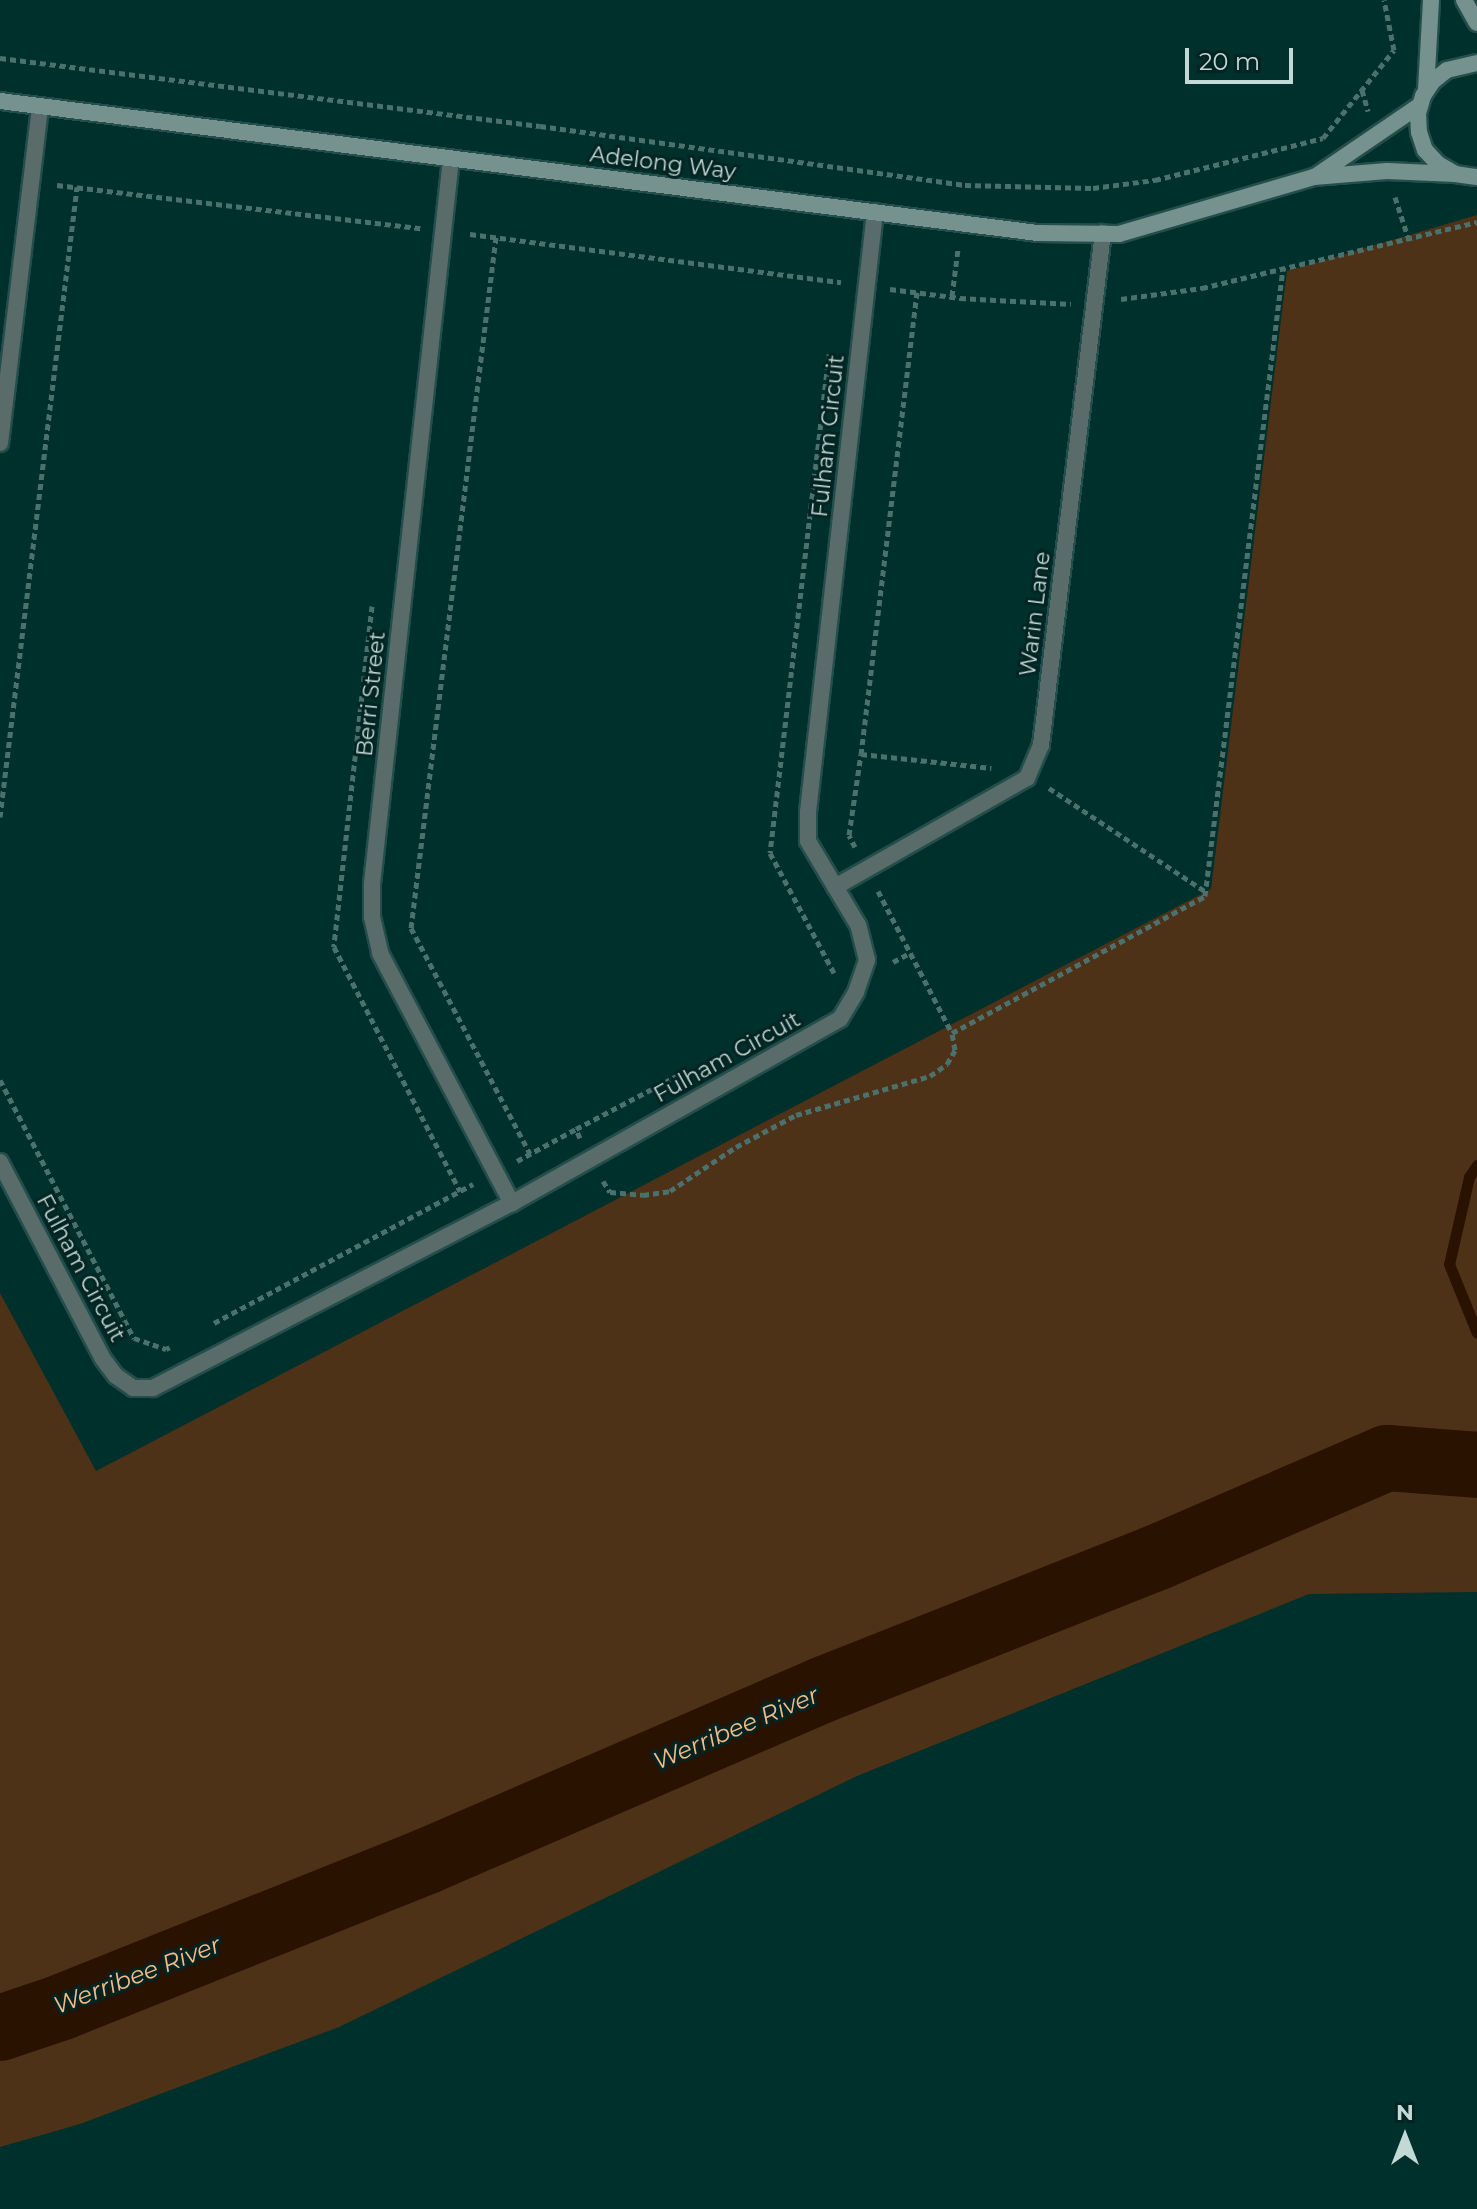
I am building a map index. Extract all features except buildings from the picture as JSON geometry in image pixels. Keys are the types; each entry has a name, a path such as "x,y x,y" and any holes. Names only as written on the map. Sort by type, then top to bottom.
{"street":[{"path":"1431,0 1419,132 1425,150 1438,164 1455,174"},
{"path":"1464,0 1477,23"},
{"name":"Adelong Way","path":"1314,177 1423,98 1447,70 1477,63"},
{"name":"Adelong Way","path":"0,101 1038,233 1119,234 1314,177 1387,171 1477,177"},
{"path":"0,443 40,106"},
{"name":"Berri Street","path":"451,159 374,868 372,917 380,953 512,1203"},
{"name":"Fulham Circuit","path":"0,1162 103,1359 116,1376 133,1388 153,1388 512,1203 840,1019 867,960 858,925 808,841 808,812 875,212"},
{"name":"Warin Lane","path":"1027,778 1041,745 1103,233"},
{"path":"835,887 1027,778"}],"path":[{"path":"0,58 556,128 965,185 1093,188 1155,180 1323,138 1394,50 1384,0"},
{"path":"30,182 496,237 917,292 1076,304 1202,288 1477,222"},
{"path":"0,817 77,187"},
{"path":"496,237 411,928 530,1154"},
{"path":"952,1033 1205,896 1283,268"},
{"path":"589,1160 610,1192 643,1195 670,1191 736,1147 796,1115 930,1076 947,1064 955,1050 952,1033 849,835 917,292"},
{"path":"861,754 1009,770 1062,794 1206,892"},
{"path":"0,1080 134,1338 166,1349 180,1342"},
{"path":"208,1327 576,1129"}],"shaded area":[{"path":"1477,215 1477,1592 1309,1594 857,1776 339,2027 80,2124 0,2147 0,1293 96,1471 1211,889 1287,271"}],"waterway":[{"path":"1477,1165 1469,1177 1449,1264 1477,1333"},
{"name":"Werribee River","path":"0,2028 62,2007 427,1861 822,1690 1158,1557 1387,1458 1477,1465"}]}
